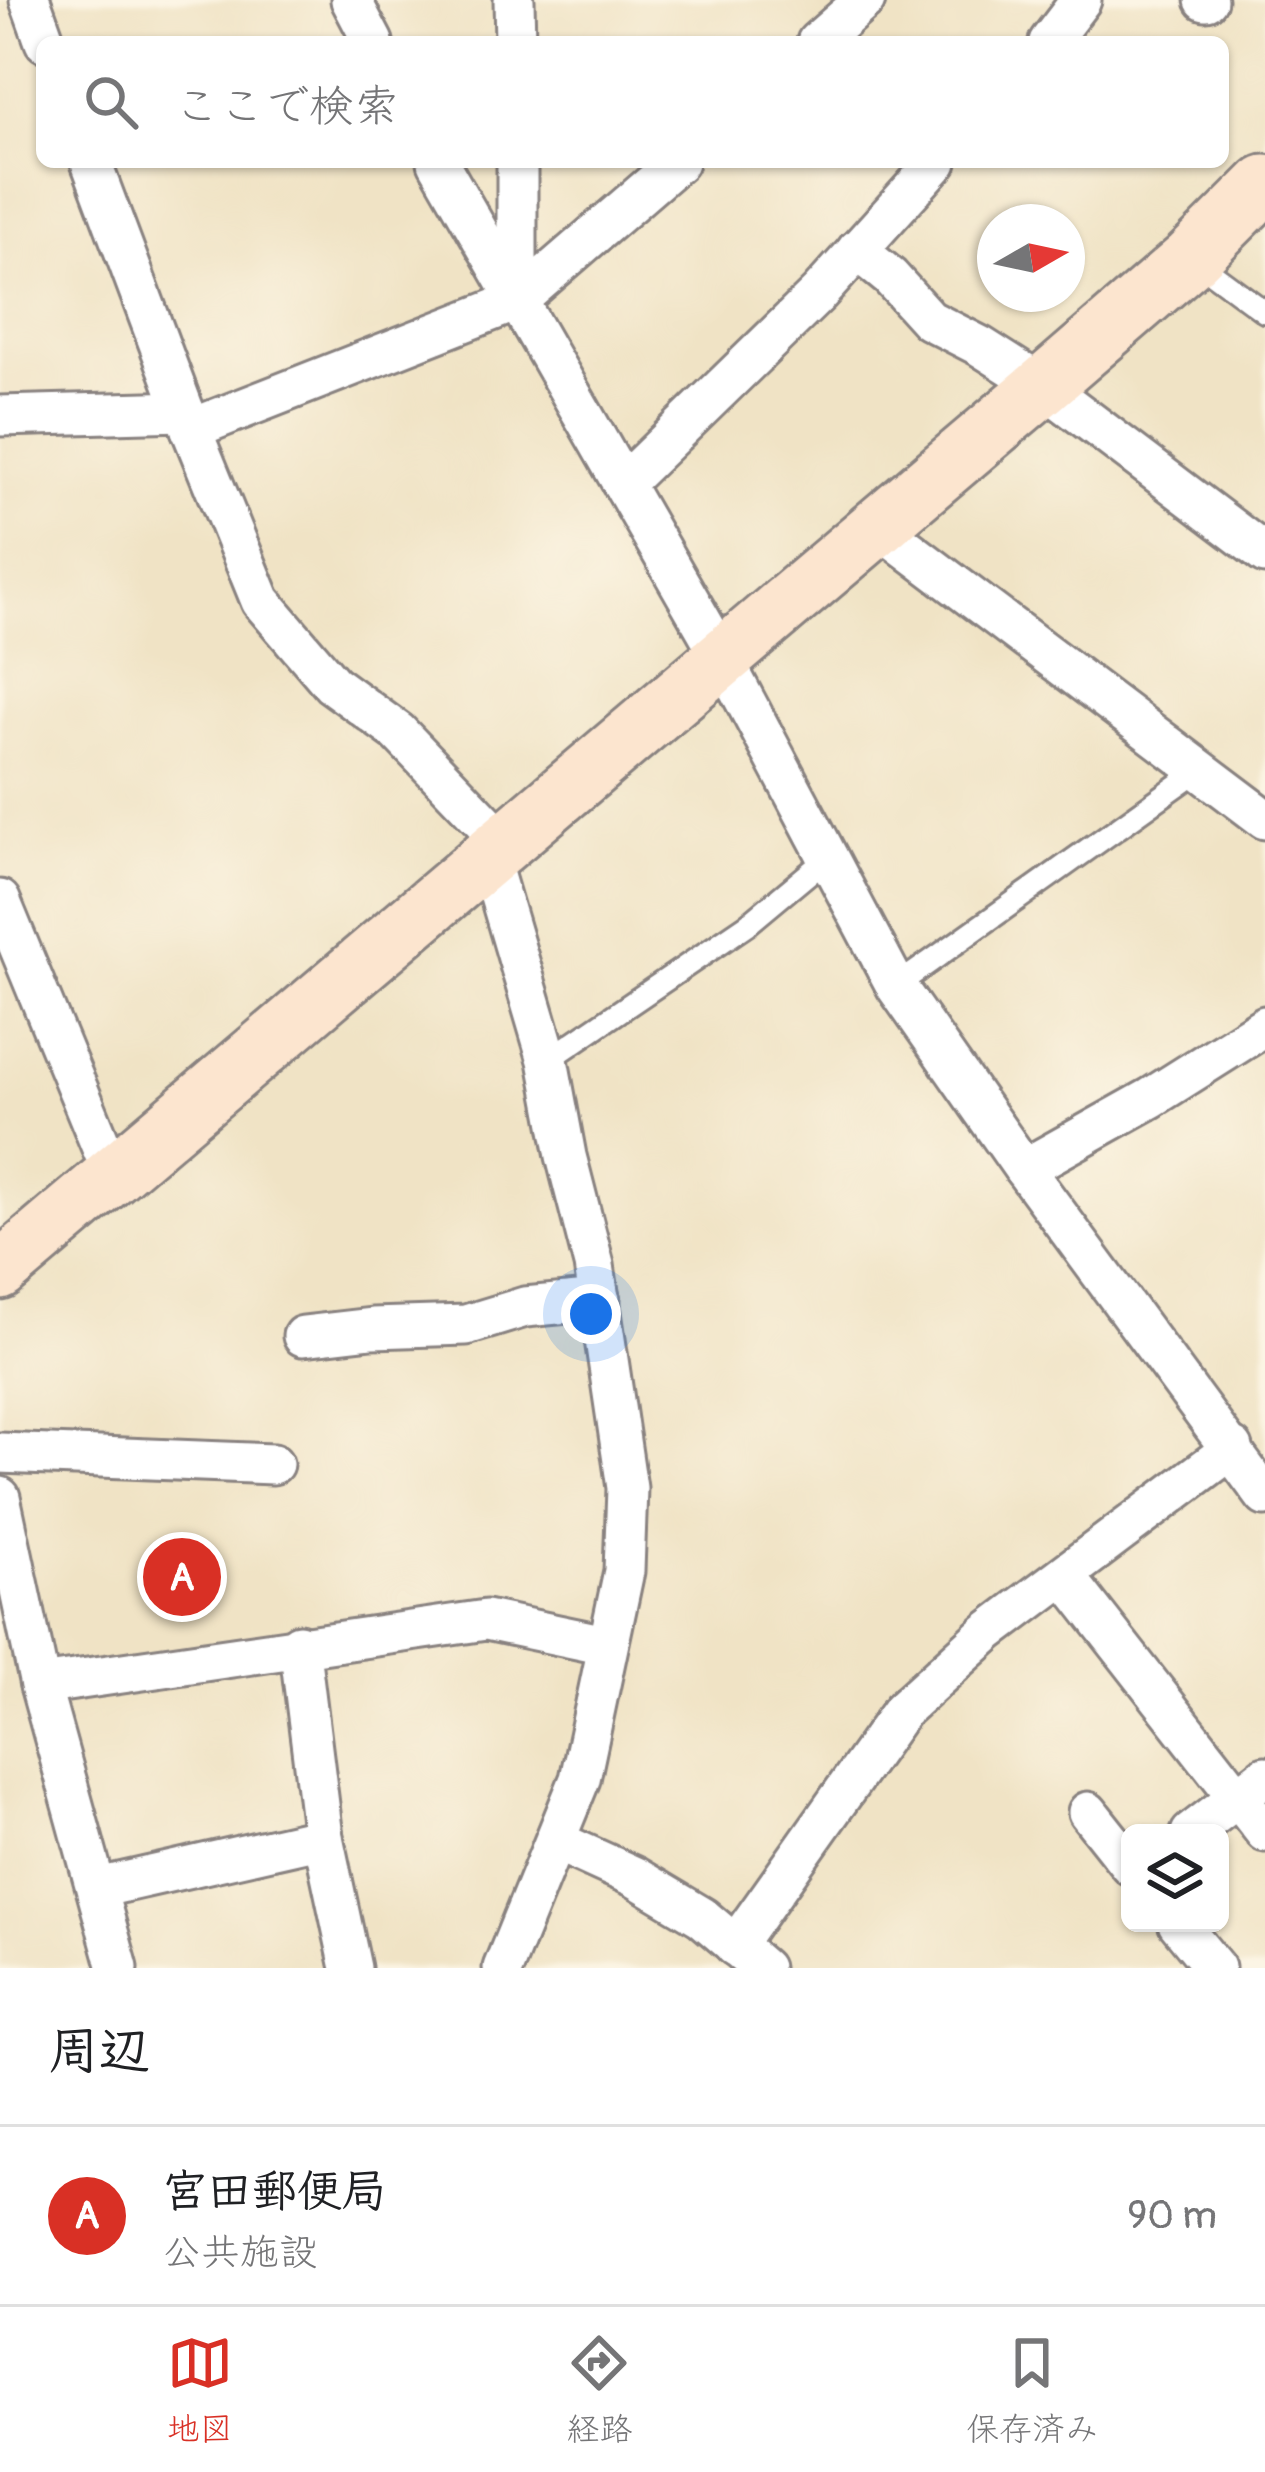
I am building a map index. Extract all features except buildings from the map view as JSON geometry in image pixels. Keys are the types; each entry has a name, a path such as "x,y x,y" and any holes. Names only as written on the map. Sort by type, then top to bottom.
{"street":[{"path":"30,0 43,36"},
{"path":"351,0 370,36"},
{"path":"514,0 515,36"},
{"path":"825,36 866,0"},
{"path":"1054,36 1082,0"},
{"path":"93,168 261,601 332,684 398,732 490,828 548,1060 600,1300 627,1488 624,1570 580,1779 503,1968"},
{"path":"441,168 722,657 896,986 1024,1169 1254,1477 1065,1576 988,1632 902,1710 748,1957 702,1917 635,1877 556,1841"},
{"path":"517,168 517,301"},
{"path":"0,416 188,420 517,301 671,168"},
{"path":"624,483 819,293 932,168"},
{"path":"0,1271 1043,386 1191,258 1265,184"},
{"path":"857,250 929,320 1043,386 1265,554"},
{"path":"877,526 1265,819"},
{"path":"0,900 17,982 114,1177"},
{"path":"1024,1169 1265,1026"},
{"path":"303,1336 466,1325 526,1307 600,1300"},
{"path":"0,1453 273,1464"},
{"path":"0,1497 40,1685 118,1968"},
{"path":"1065,1576 1251,1786 1265,1832"},
{"path":"40,1685 487,1620 606,1646"},
{"path":"299,1644 323,1837 350,1968"},
{"path":"1202,1824 1251,1786"},
{"path":"1088,1812 1121,1854"},
{"path":"98,1888 323,1837"},
{"path":"1185,1932 1215,1968"}],"lane":[{"path":"1191,258 1265,312"},
{"path":"896,986 1202,768"},
{"path":"548,1060 748,924 826,859"}],"place":[{"name":"宮田郵便局","path":"182,1577"}]}
